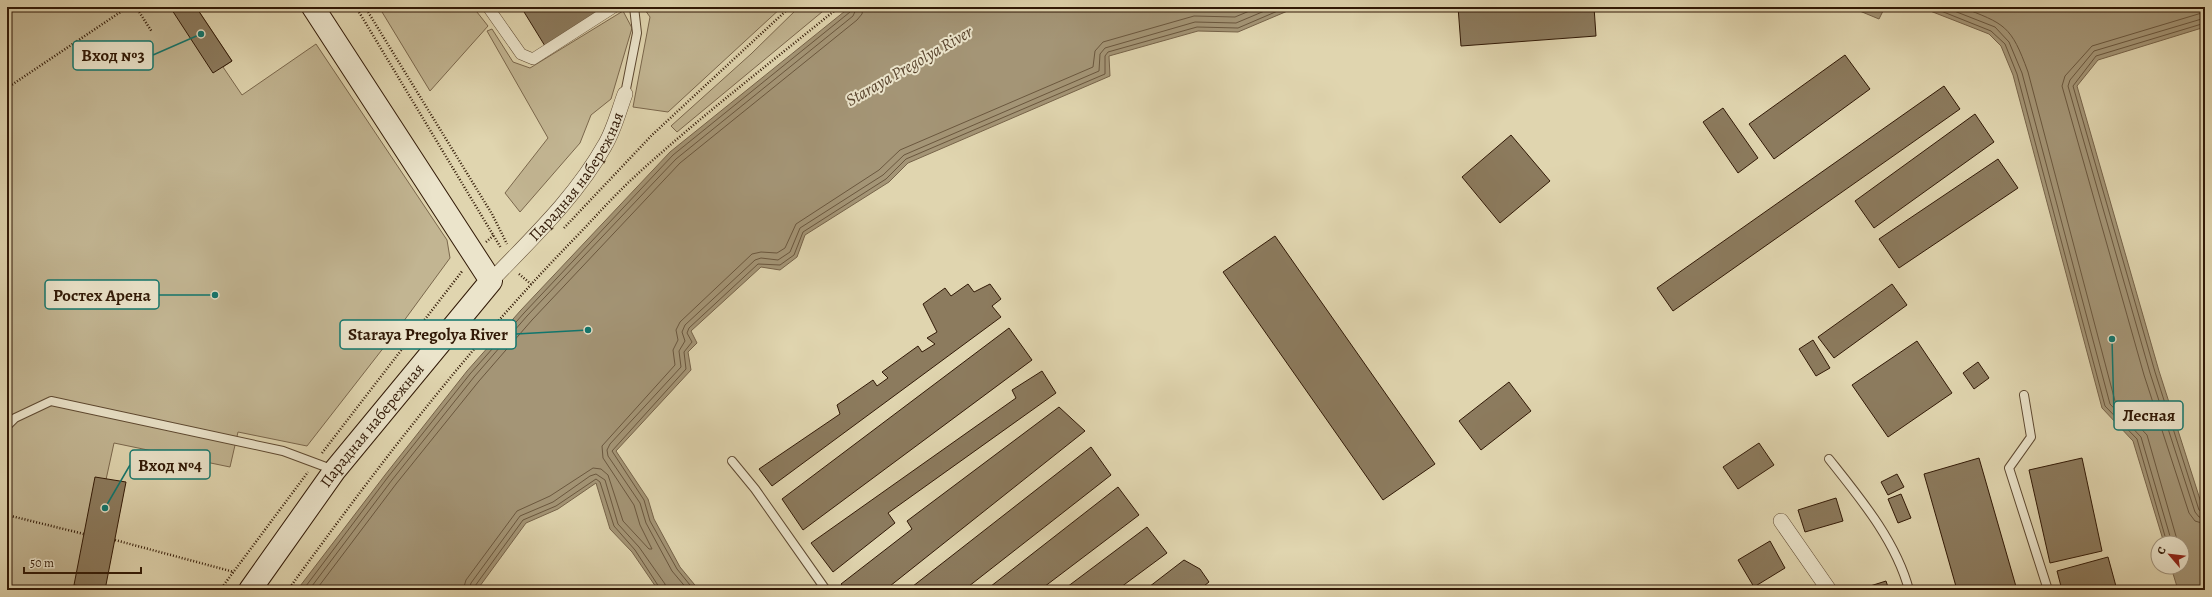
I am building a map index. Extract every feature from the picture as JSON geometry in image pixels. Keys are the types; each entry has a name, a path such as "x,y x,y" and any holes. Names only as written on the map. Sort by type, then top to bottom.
{"main road":[{"path":"313,7 491,281"},
{"name":"Парадная набережная","path":"250,590 335,470 491,281"}],"street":[{"path":"488,7 521,54 533,59 614,7"},
{"name":"Парадная набережная","path":"491,281 583,180 606,144 625,94"},
{"path":"1781,521 1829,590"}],"lane":[{"path":"625,94 637,33 634,7"},
{"path":"2024,395 2031,437 2009,468 2048,590"},
{"path":"7,426 15,418 51,401 283,451 335,470"},
{"path":"1829,459 1863,502 1903,568 1909,590"},
{"path":"732,462 755,489 826,590"}],"path":[{"path":"7,88 128,7"},
{"path":"136,7 152,32"},
{"path":"356,7 494,235 520,275 531,284"},
{"path":"365,7 488,207 511,260 526,268 515,279"},
{"path":"563,230 652,136 790,7"},
{"path":"288,590 363,486 465,358 531,284 630,181 712,111 839,7"},
{"path":"220,590 315,463 455,282 473,255 494,235"},
{"path":"7,515 84,534"},
{"path":"115,540 234,572"}],"shaded area":[{"path":"7,7 196,7 232,61 223,67 242,95 316,44 447,240 450,258 395,333 307,446 238,432 230,467 114,443 82,590 7,590"},
{"path":"379,7 473,7 488,26 430,91"},
{"path":"643,7 782,7 668,112 633,107 650,17"},
{"path":"799,7 828,7 677,132 671,126 751,54"},
{"path":"623,11 632,28 611,99 591,115 580,143 520,212 505,193 548,138 487,31 492,29 513,62 530,68"}],"water":[{"path":"850,7 1297,7 1238,32 1198,31 1109,56 1110,76 908,163 889,182 805,235 797,257 780,270 761,267 691,331 697,343 688,352 691,370 616,451 648,499 654,519 680,567 699,590 658,590 632,552 610,529 596,483 558,509 526,523 477,590 297,590 467,371 521,310 670,152"},
{"path":"1850,7 1885,7 1879,19"},
{"path":"1920,7 2205,7 2205,27 2098,60 2077,86 2159,371 2205,515 2205,590 2178,590 2173,575 2190,575 2190,535 2162,535 2133,441 2102,408 2013,75 2001,46 1989,34"}],"building":[{"path":"170,7 196,7 232,61 213,73"},
{"path":"521,7 607,7 545,46"},
{"path":"1458,7 1594,7 1596,36 1461,46"},
{"path":"1845,55 1870,89 1774,159 1749,124"},
{"path":"1944,86 1960,109 1673,311 1657,288"},
{"path":"1723,108 1758,158 1738,173 1703,122"},
{"path":"1975,114 1994,142 1874,228 1855,201"},
{"path":"1511,135 1550,181 1500,223 1462,177"},
{"path":"1998,159 2018,188 1899,268 1879,239"},
{"path":"1275,236 1435,464 1383,500 1223,272"},
{"path":"968,284 974,292 990,284 1001,299 992,306 1001,317 772,486 759,469 840,414 837,405 873,380 877,386 888,378 882,372 918,346 922,352 935,344 927,338 937,332 923,304 945,288 951,296"},
{"path":"1892,284 1907,305 1834,358 1818,337"},
{"path":"1009,328 1032,360 803,530 782,499"},
{"path":"1813,340 1830,368 1816,376 1799,349"},
{"path":"1917,341 1952,393 1888,437 1852,385"},
{"path":"1978,362 1989,378 1974,389 1963,373"},
{"path":"1042,371 1056,393 888,513 895,523 833,572 811,543 1016,398 1012,390"},
{"path":"1509,382 1531,411 1481,450 1459,421"},
{"path":"1059,407 1085,431 885,590 846,590 841,584 912,529 907,521"},
{"path":"1759,443 1774,465 1738,489 1723,467"},
{"path":"1091,447 1111,475 964,590 908,590"},
{"path":"1979,458 2017,590 1957,590 1924,474"},
{"path":"2082,458 2102,551 2050,563 2029,470"},
{"path":"1897,474 1904,487 1888,495 1881,482"},
{"path":"95,477 126,482 105,590 74,585"},
{"path":"1118,487 1139,515 1040,590 986,590"},
{"path":"1901,494 1911,518 1898,523 1888,499"},
{"path":"1836,498 1843,521 1805,532 1798,510"},
{"path":"1147,527 1167,553 1117,590 1063,590"},
{"path":"1770,541 1785,568 1754,587 1738,560"},
{"path":"2108,557 2117,590 2062,590 2057,571"},
{"path":"1184,560 1200,569 1209,582 1199,590 1145,590"},
{"path":"1886,581 1889,590 1868,590 1867,587"}],"place":[{"name":"Вход №3","path":"201,34"},
{"name":"Ростех Арена","path":"215,295"},
{"name":"Staraya Pregolya River","path":"588,330"},
{"name":"Лесная","path":"2112,339"},
{"name":"Вход №4","path":"105,508"}]}
